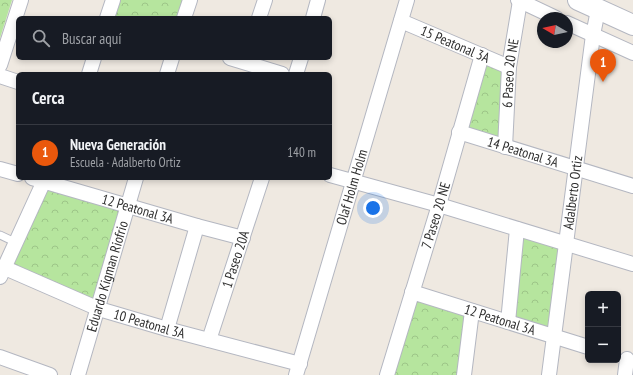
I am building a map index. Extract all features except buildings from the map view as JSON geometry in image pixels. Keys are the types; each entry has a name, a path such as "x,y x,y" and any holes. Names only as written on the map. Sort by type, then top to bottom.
{"street":[{"path":"0,65 21,0"},
{"path":"108,16 113,0"},
{"path":"185,16 190,0"},
{"path":"260,16 265,0"},
{"path":"314,16 318,0"},
{"name":"Olaf Holm Holm","path":"298,369 408,0"},
{"path":"578,0 633,25"},
{"path":"519,1 543,12"},
{"name":"6 Paseo 20 NE","path":"505,147 509,66 519,1"},
{"name":"Adalberto Ortiz","path":"549,375 592,35 598,10"},
{"name":"15 Peatonal 3A","path":"401,20 509,66"},
{"path":"573,26 633,53"},
{"name":"7 Paseo 20 NE","path":"387,375 439,205 482,55"},
{"path":"90,72 93,60"},
{"path":"168,72 171,60"},
{"path":"246,60 277,72"},
{"path":"297,72 300,60"},
{"path":"0,76 16,81"},
{"name":"14 Peatonal 3A","path":"459,132 633,186"},
{"path":"0,169 16,173"},
{"path":"332,176 439,205 633,264"},
{"path":"2,272 17,243 38,180"},
{"name":"12 Peatonal 3A","path":"38,180 243,238"},
{"name":"Eduardo Kigman Riofrio","path":"78,375 99,309 135,180"},
{"name":"1 Paseo 20A","path":"209,340 261,180"},
{"path":"167,329 197,226"},
{"path":"508,322 517,229"},
{"name":"10 Peatonal 3A","path":"2,272 99,309 209,340 298,369"},
{"name":"12 Peatonal 3A","path":"412,292 585,346"},
{"path":"464,375 472,311"},
{"path":"0,357 33,372 50,375"},
{"path":"625,375 626,359"}],"lane":[{"path":"0,235 17,243"}],"green space":[{"path":"0,0 12,0 0,38"},
{"path":"113,0 190,0 185,16 108,16"},
{"path":"482,55 509,67 505,147 459,132"},
{"path":"44,181 128,205 99,309 5,268"},
{"path":"517,229 566,243 553,337 508,322"},
{"path":"412,292 472,311 464,375 387,375"}],"place":[{"name":"Nueva Generación","path":"603,82"}]}
